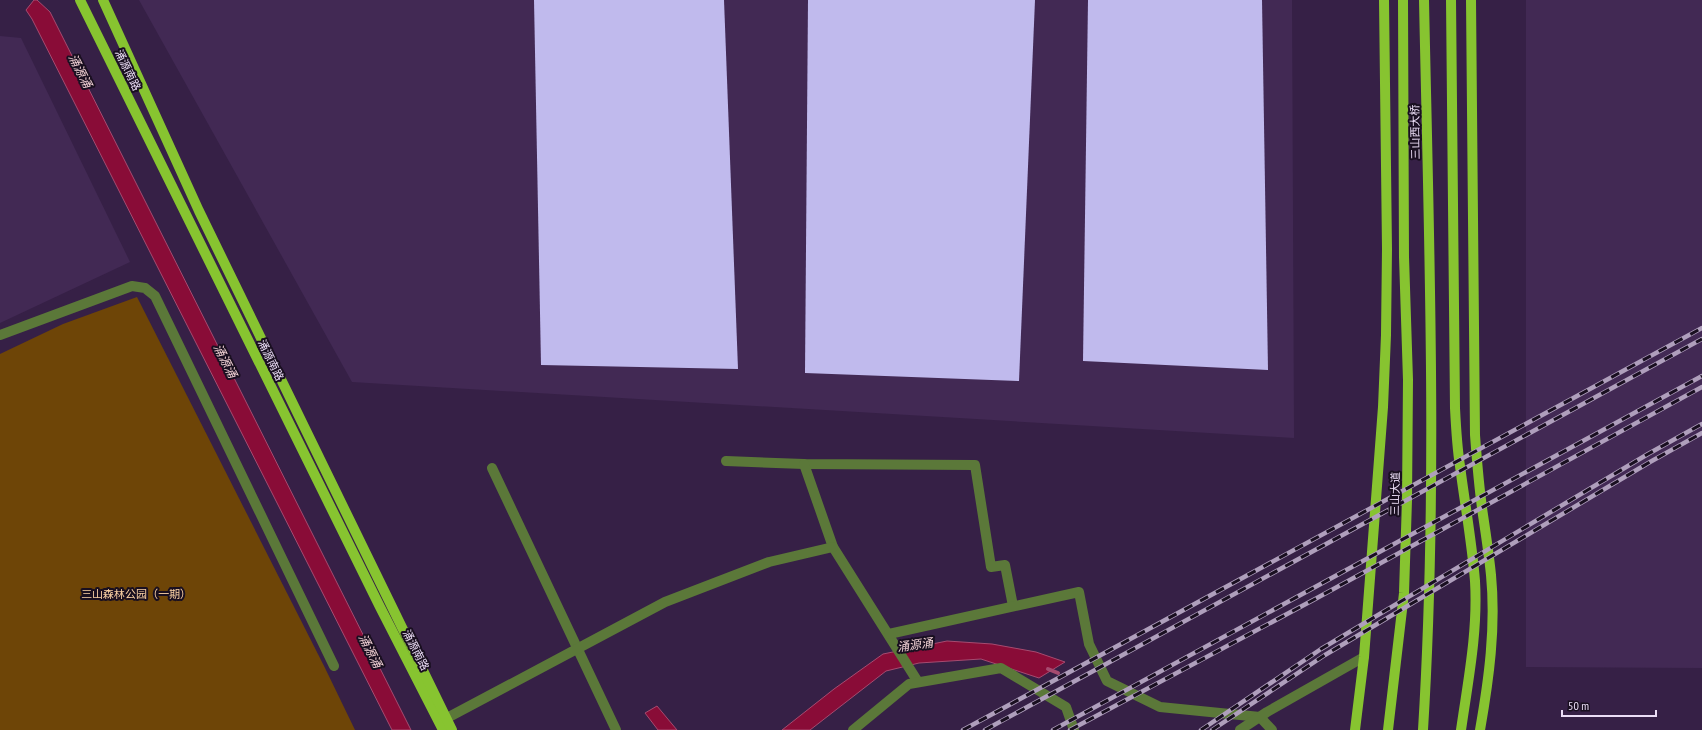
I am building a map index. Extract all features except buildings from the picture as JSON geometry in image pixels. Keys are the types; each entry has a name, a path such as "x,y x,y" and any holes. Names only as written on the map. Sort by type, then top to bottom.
{"main road":[{"name":"涌源南路","path":"80,0 377,600 443,730"},
{"name":"涌源南路","path":"103,0 202,218 452,730"},
{"path":"1355,730 1364,657 1383,407 1386,336 1387,249 1384,0"},
{"name":"三山西大桥","path":"1403,0 1404,258"},
{"name":"三山西大桥","path":"1423,730 1431,583 1432,464 1430,263 1424,0"},
{"path":"1451,0 1455,408 1460,466 1470,530 1475,582 1473,651 1461,730"},
{"path":"1471,0 1476,436 1478,475 1491,575 1492,596 1492,633 1489,674 1480,730"},
{"name":"三山大道","path":"1388,730 1404,586 1408,395 1404,258"}],"street":[{"path":"0,335 132,286 145,288 155,296 334,666"},
{"path":"726,461 804,464 975,465 991,568 1004,565 1013,606"},
{"path":"804,464 833,547 912,670 918,682"},
{"path":"492,468 616,730"},
{"path":"446,718 665,602 769,562 833,547"},
{"path":"889,634 1079,592 1089,644 1107,681 1160,706 1260,717 1272,730"},
{"path":"1240,730 1364,657"},
{"path":"853,730 908,684 1001,668 1066,707 1074,730"}],"shaded area":[{"path":"139,0 1292,0 1294,438 352,382"},
{"path":"1526,0 1702,0 1702,668 1526,667"},
{"path":"0,36 21,38 130,262 0,323"}],"green space":[{"name":"三山森林公园（一期）","path":"137,297 355,730 0,730 0,354 63,324"}],"water":[{"path":"34,0 37,0 50,12 411,730 392,730 32,19 26,10"},
{"path":"947,641 992,644 1036,652 1065,662 1039,678 981,659 919,663 886,671 810,730 782,730 834,689 883,654"},
{"path":"657,706 677,730 658,730 645,713"}],"waterway":[{"name":"涌源涌","path":"1048,669 1058,673"}],"railway":[{"path":"963,730 1702,328"},
{"path":"985,730 1702,339"},
{"path":"1053,730 1702,376"},
{"path":"1070,730 1317,598 1702,387"},
{"path":"1201,730 1321,649 1648,454 1702,424"},
{"path":"1212,730 1325,655 1650,462 1702,433"}]}
